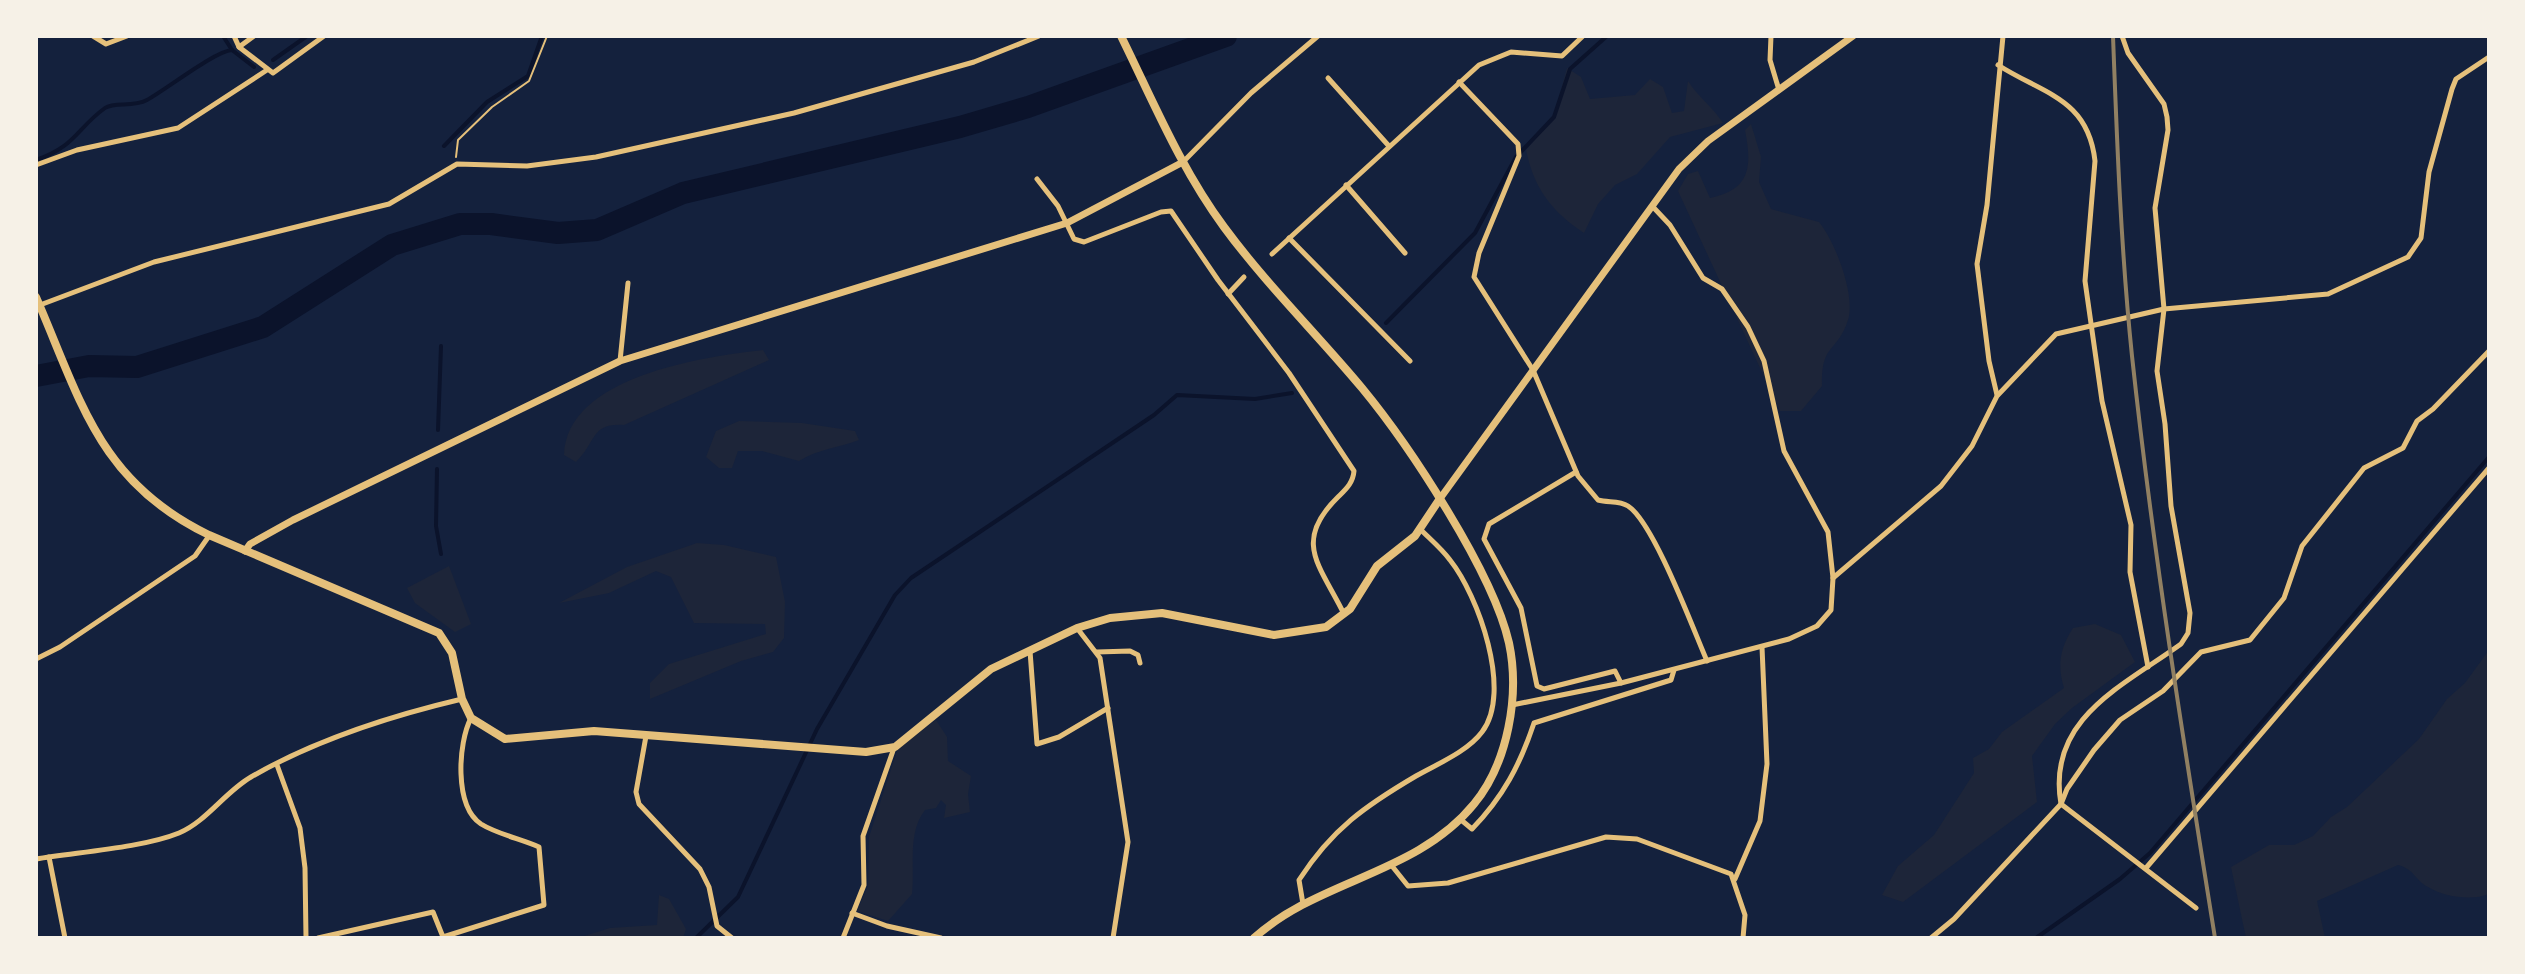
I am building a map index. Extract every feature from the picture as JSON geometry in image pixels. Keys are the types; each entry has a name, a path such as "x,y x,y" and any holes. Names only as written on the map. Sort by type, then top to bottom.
{"main road":[{"path":"1121,36 1183,162 1227,231 1363,389 1439,500 1500,616 1511,658 1511,705 1506,736 1492,774 1476,803 1426,847 1392,866 1303,904 1254,938"},
{"path":"38,305 85,413 112,459 137,489 184,523 209,535 439,633 452,653 462,699 471,718 505,739 577,731 866,752 895,747 991,669 1077,628 1129,613 1162,613 1274,635 1326,627 1344,614 1377,566 1420,529 1439,500"}],"street":[{"path":"93,36 106,44 127,36"},
{"path":"234,36 239,47 273,73 324,36"},
{"path":"239,47 254,36"},
{"path":"38,305 154,262 389,204 457,164 527,166 596,157 794,113 974,62 1039,36"},
{"path":"245,551 250,544 293,520 620,361 1067,223 1183,162 1251,93 1318,36"},
{"path":"1272,254 1479,65 1502,54 1562,56 1583,36"},
{"path":"1771,36 1770,60 1780,92"},
{"path":"1439,500 1654,208 1679,169 1702,146 1853,36"},
{"path":"1997,396 1989,361 1977,264 1987,205 2003,36"},
{"path":"2122,36 2128,53 2164,104 2167,117 2168,130 2155,218 2164,309 2157,371 2165,424 2171,506 2190,613 2188,633 2181,644 2081,717 2059,762 2056,778 2061,804 2196,908"},
{"path":"1833,578 1948,478 1988,419 1997,396 2050,338 2090,323 2149,311 2328,294 2408,257 2421,238 2429,172 2456,79 2489,57"},
{"path":"1998,65 2071,106 2093,142 2095,161 2085,281 2102,401 2131,525 2130,572 2148,668"},
{"path":"36,165 77,150 178,128 267,70"},
{"path":"1328,78 1388,145"},
{"path":"1459,82 1518,144 1519,156 1473,270 1481,290 1533,370 1577,472 1598,500 1620,502 1634,511 1664,561 1707,661"},
{"path":"1037,179 1067,223 1074,239 1084,242 1171,211 1228,294 1289,373 1354,471 1349,486 1319,515 1312,540 1313,552 1344,614"},
{"path":"1346,185 1405,253"},
{"path":"1511,705 1621,683 1762,647 1801,635 1824,621 1831,610 1833,578 1828,532 1784,451 1764,361 1748,327 1722,289 1703,278 1670,225 1654,208"},
{"path":"1289,238 1410,361"},
{"path":"1228,294 1244,277"},
{"path":"620,361 628,283"},
{"path":"1931,938 1954,919 2061,804 2094,750 2120,720 2163,691 2201,652 2250,640 2284,598 2302,546 2364,468 2403,448 2417,421 2433,409 2489,351"},
{"path":"2146,868 2489,468"},
{"path":"1577,472 1489,524 1484,539 1521,608 1537,686 1544,689 1615,671 1621,683"},
{"path":"1303,904 1299,880 1338,828 1363,808 1473,741 1490,718 1494,683 1487,640 1454,566 1420,529"},
{"path":"36,659 60,647 195,556 209,535"},
{"path":"1077,628 1096,652 1108,708 1128,842 1113,938"},
{"path":"1735,880 1760,821 1767,764 1762,647"},
{"path":"1030,651 1037,744 1059,737 1108,708"},
{"path":"1096,652 1130,651 1138,655 1140,663"},
{"path":"1460,819 1472,829 1493,807 1516,772 1534,723 1671,680 1674,670"},
{"path":"36,859 177,834 198,821 228,792 277,765 377,723 462,699"},
{"path":"318,938 433,912 443,937 544,905 539,847 480,824 468,810 462,775 467,726 471,718"},
{"path":"647,734 636,792 639,804 700,869 709,887 717,926 732,938"},
{"path":"843,938 866,872 863,836 895,747"},
{"path":"277,765 300,828 305,868 306,938"},
{"path":"1392,866 1408,886 1419,887 1448,883 1606,837 1621,837 1724,869 1735,880 1745,915 1743,938"},
{"path":"49,857 65,938"},
{"path":"852,913 887,926 941,938"}],"path":[{"path":"456,159 458,140 533,76 547,36"}],"shaded area":[{"path":"1567,68 1581,77 1590,99 1635,95 1650,79 1663,87 1672,113 1684,111 1688,81 1723,123 1670,137 1637,174 1615,185 1598,204 1584,233 1562,216 1546,198 1529,164 1526,150 1554,116"},
{"path":"1751,124 1761,157 1759,182 1771,209 1819,222 1837,255 1847,283 1848,320 1824,362 1822,386 1801,411 1780,411 1678,191 1688,174 1698,171 1710,198 1734,189 1746,174 1748,155 1745,130"},
{"path":"763,350 769,360 624,425 605,427 595,435 576,462 564,455 571,428 588,406 612,389 674,365"},
{"path":"739,421 802,423 855,431 859,440 799,461 762,451 738,451 732,468 719,468 706,457 716,431"},
{"path":"697,543 724,545 776,557 785,602 784,638 773,652 741,661 650,699 650,683 669,664 766,634 765,624 694,623 671,577 656,571 609,593 559,603 627,567"},
{"path":"449,566 471,624 455,632 415,603 407,588"},
{"path":"2095,624 2121,635 2135,662 2072,708 2055,724 2032,756 2037,802 1903,902 1882,895 1898,866 1934,835 1974,773 1973,758 1989,749 2002,732 2064,688 2060,664 2069,635 2073,628"},
{"path":"2489,650 2489,894 2458,897 2442,893 2398,865 2317,901 2325,938 2246,938 2231,867 2269,845 2294,845 2313,836 2419,739 2447,699 2465,683"},
{"path":"936,720 947,737 948,761 971,776 968,794 970,812 944,818 946,805 941,800 936,808 925,810 919,819 914,840 912,894 888,921 857,911 868,886 869,837 898,748"},
{"path":"659,895 669,899 686,929 683,938 578,938 610,928 657,925"}],"waterway":[{"path":"223,36 232,50 254,67"},
{"path":"273,60 307,36"},
{"path":"444,146 487,102 528,76 542,36"},
{"path":"36,376 89,366 137,367 263,327 392,245 460,224 491,224 558,233 597,230 683,193 960,127 1028,107 1226,36"},
{"path":"1386,323 1475,233 1516,157 1554,117 1570,69 1607,36"},
{"path":"36,160 68,143 105,108 147,100 203,63 232,50"},
{"path":"438,430 441,346"},
{"path":"696,938 738,897 817,729 895,595 911,578 1154,415 1177,395 1255,399 1292,393"},
{"path":"2036,938 2120,879 2150,853 2489,457"},
{"path":"437,469 436,526 441,554"}],"railway":[{"path":"2113,36 2122,236 2140,429 2159,575 2215,938"}]}
